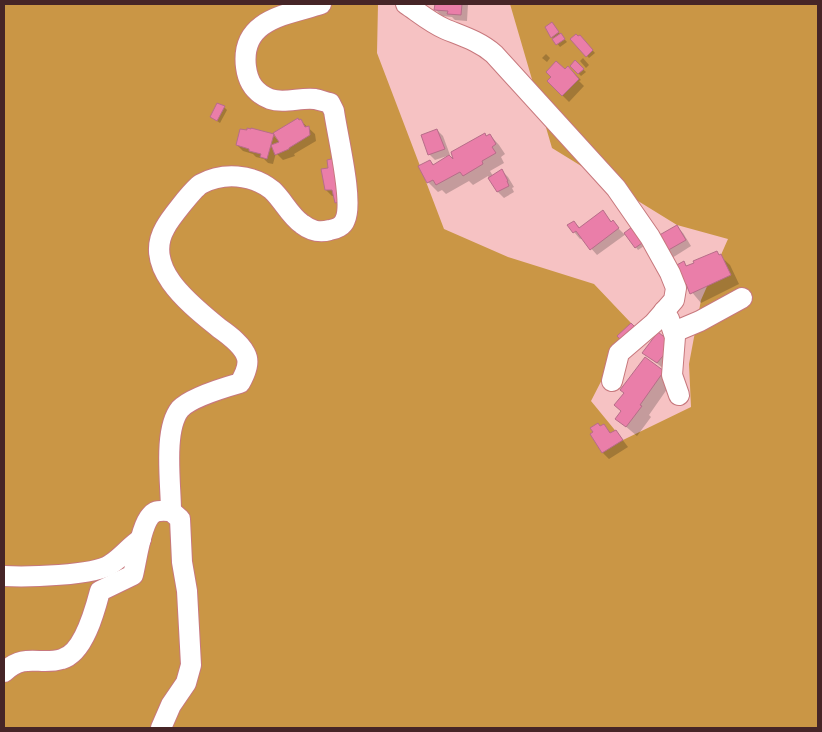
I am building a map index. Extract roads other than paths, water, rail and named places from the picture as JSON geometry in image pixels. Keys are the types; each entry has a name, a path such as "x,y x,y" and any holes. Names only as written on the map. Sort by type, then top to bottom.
{"street":[{"path":"172,511 170,436 176,417 180,409 187,403 240,383 247,367 247,358 242,348 232,338 205,316 173,285 159,260 158,243 166,226 199,185 227,176 237,176 253,180 272,190 301,223 315,231 333,230 342,225 348,210 346,184 334,111 330,103 315,99 273,100 260,94 252,86 247,74 245,60 246,49 255,31 264,24 277,17 321,4"},
{"path":"406,4 443,28 485,46 494,54 616,188 650,237 670,273 676,288 674,300 654,323 619,353 612,381"},
{"path":"674,332 700,321 742,298"},
{"path":"664,310 675,337 672,375 679,396"},
{"path":"4,672 11,666 23,661 61,660 69,656 88,631 100,590 133,575 144,528 149,517 156,511 172,511 180,518 182,562 187,591 191,665 186,683 171,705 161,728"},
{"path":"4,576 75,573 102,569 111,565 141,539"}]}
